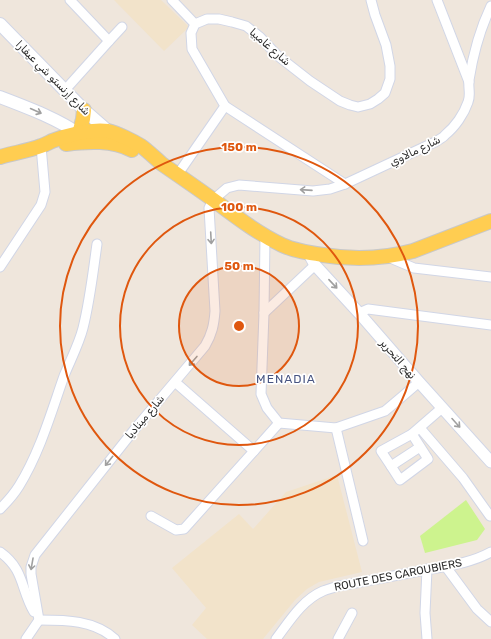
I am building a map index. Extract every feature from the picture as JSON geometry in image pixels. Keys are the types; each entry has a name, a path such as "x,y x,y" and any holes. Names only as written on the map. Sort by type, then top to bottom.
{"main road":[{"name":"شارع إرنستو شي عيفارا","path":"0,24 84,110 108,131"},
{"name":"شارع إرنستو شي عيفارا","path":"0,97 37,111 92,142"},
{"path":"79,134 84,110"},
{"path":"0,157 79,134 94,131 108,131 116,133 141,146 160,162 248,226 283,246 312,259 334,257 386,257 412,251 491,221"},
{"path":"41,146 104,142 117,144 160,162"}],"street":[{"path":"70,0 109,41"},
{"path":"172,0 195,24 191,33 192,49 225,106 345,184"},
{"name":"شارع غامبيا","path":"195,24 207,19 219,19 246,26 260,37 278,56 310,81 340,101 358,107 370,104 385,93 390,79 390,66 386,45 371,0"},
{"path":"437,0 469,82"},
{"name":"شارع مالاوي","path":"213,200 227,188 239,185 313,191 330,190 445,136 463,113 468,101 470,94 469,82 477,45 485,19 491,6"},
{"path":"65,90 122,27"},
{"path":"178,174 225,106"},
{"path":"2,262 41,205 45,192 41,146"},
{"name":"شارع ميناديا","path":"39,620 31,574 34,555 134,430 206,346 211,335 215,311 209,208 213,200"},
{"path":"265,236 261,394 267,408 279,423 336,428 385,411 419,382"},
{"path":"0,509 19,486 30,465 49,421 83,329 96,244"},
{"path":"386,257 414,268 491,277"},
{"path":"264,313 312,259"},
{"name":"نهج التحرير","path":"312,259 491,462"},
{"path":"359,313 368,309 491,325"},
{"path":"175,382 254,451"},
{"path":"412,434 428,459 400,480 382,452 412,434 442,408"},
{"path":"151,516 176,530 184,529 279,423"},
{"path":"336,428 363,541"},
{"path":"420,428 464,478 490,516"},
{"path":"390,466 420,447"},
{"path":"0,552 11,561 18,572 32,610 39,620"},
{"name":"ROUTE DES CAROUBIERS","path":"276,639 301,607 312,597 323,591 338,586 427,569 446,567 486,555 491,552"},
{"path":"446,567 477,609 491,622"},
{"path":"427,569 425,614 427,639"},
{"path":"338,639 352,612"},
{"path":"26,639 39,620"},
{"path":"39,620 82,622 110,634 115,639"}],"shaded area":[{"path":"114,0 161,0 189,27 164,51"},
{"path":"337,475 362,572 319,582 307,589 295,600 263,639 207,639 192,625 206,608 172,568 239,514 253,529 286,492"}],"green space":[{"path":"466,500 485,529 477,540 425,553 420,536"}],"district":[{"name":"MENADIA","path":"286,379"}]}
